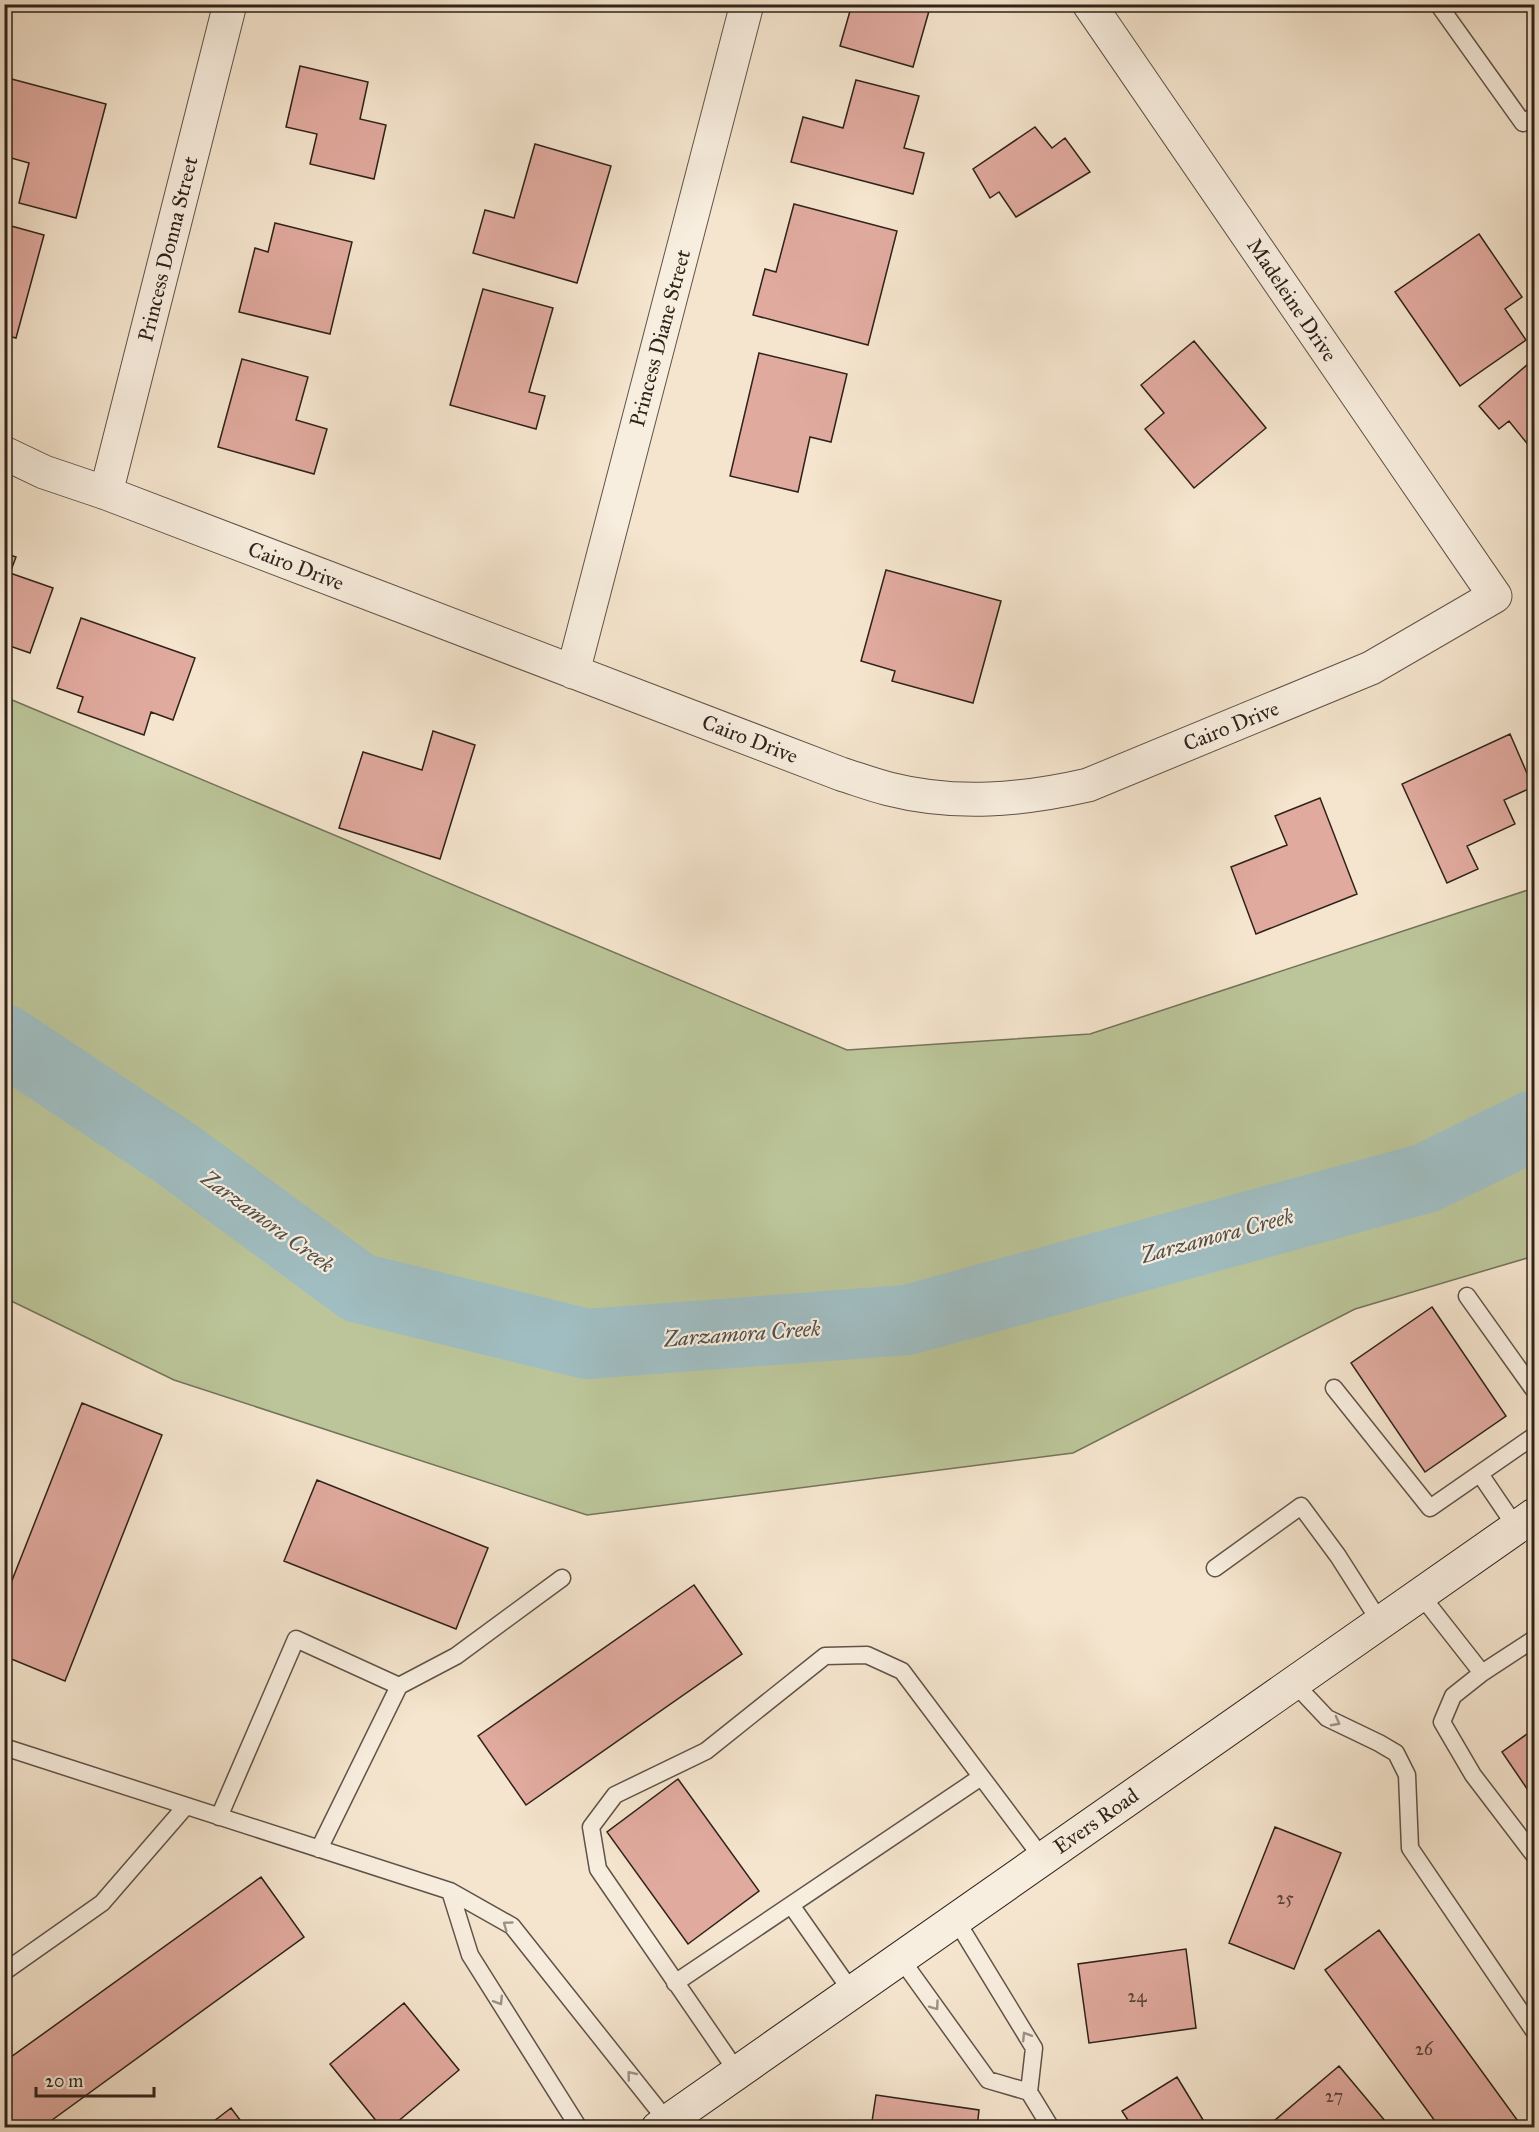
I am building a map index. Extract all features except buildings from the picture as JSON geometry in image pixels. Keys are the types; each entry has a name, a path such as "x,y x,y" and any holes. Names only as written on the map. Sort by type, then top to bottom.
{"street":[{"name":"Princess Donna Street","path":"106,493 230,4"},
{"name":"Princess Diane Street","path":"573,672 747,4"},
{"name":"Madeleine Drive","path":"1089,4 1495,596"},
{"name":"Cairo Drive","path":"4,453 44,472 106,493 841,774 889,789 949,798 1009,799 1049,794 1088,785 1371,668 1495,596"},
{"name":"Evers Road","path":"662,2124 1525,1521"}],"lane":[{"path":"1438,4 1523,123 1534,116"},
{"path":"1467,1296 1534,1390"},
{"path":"1334,1388 1430,1508 1534,1436"},
{"path":"1480,1474 1525,1521"},
{"path":"1215,1568 1301,1506 1338,1556 1380,1622"},
{"path":"319,1850 399,1686 456,1656 562,1578"},
{"path":"1420,1594 1482,1673"},
{"path":"1534,1638 1482,1673 1453,1696 1442,1722 1473,1775 1534,1855"},
{"path":"219,1817 296,1639 399,1686"},
{"path":"738,2073 598,1869 591,1827 615,1795 706,1751 825,1656 867,1655 902,1671 1042,1859"},
{"path":"1293,1682 1327,1718 1396,1753 1407,1775 1410,1848 1534,2031"},
{"path":"4,1747 450,1891 512,1926 662,2124"},
{"path":"675,1983 981,1777"},
{"path":"4,1972 102,1903 186,1806"},
{"path":"450,1891 470,1955 579,2127"},
{"path":"791,1905 852,1992"},
{"path":"956,1920 1034,2048 1029,2092 1051,2127"},
{"path":"900,1959 988,2080 1029,2092"}],"green space":[{"path":"5,697 847,1050 1090,1034 1534,888 1534,1256 1355,1309 1073,1453 587,1515 174,1380 5,1298"}],"waterway":[{"name":"Zarzamora Creek","path":"4,1039 175,1153 359,1288 587,1344 907,1320 1426,1178 1534,1125"}]}
